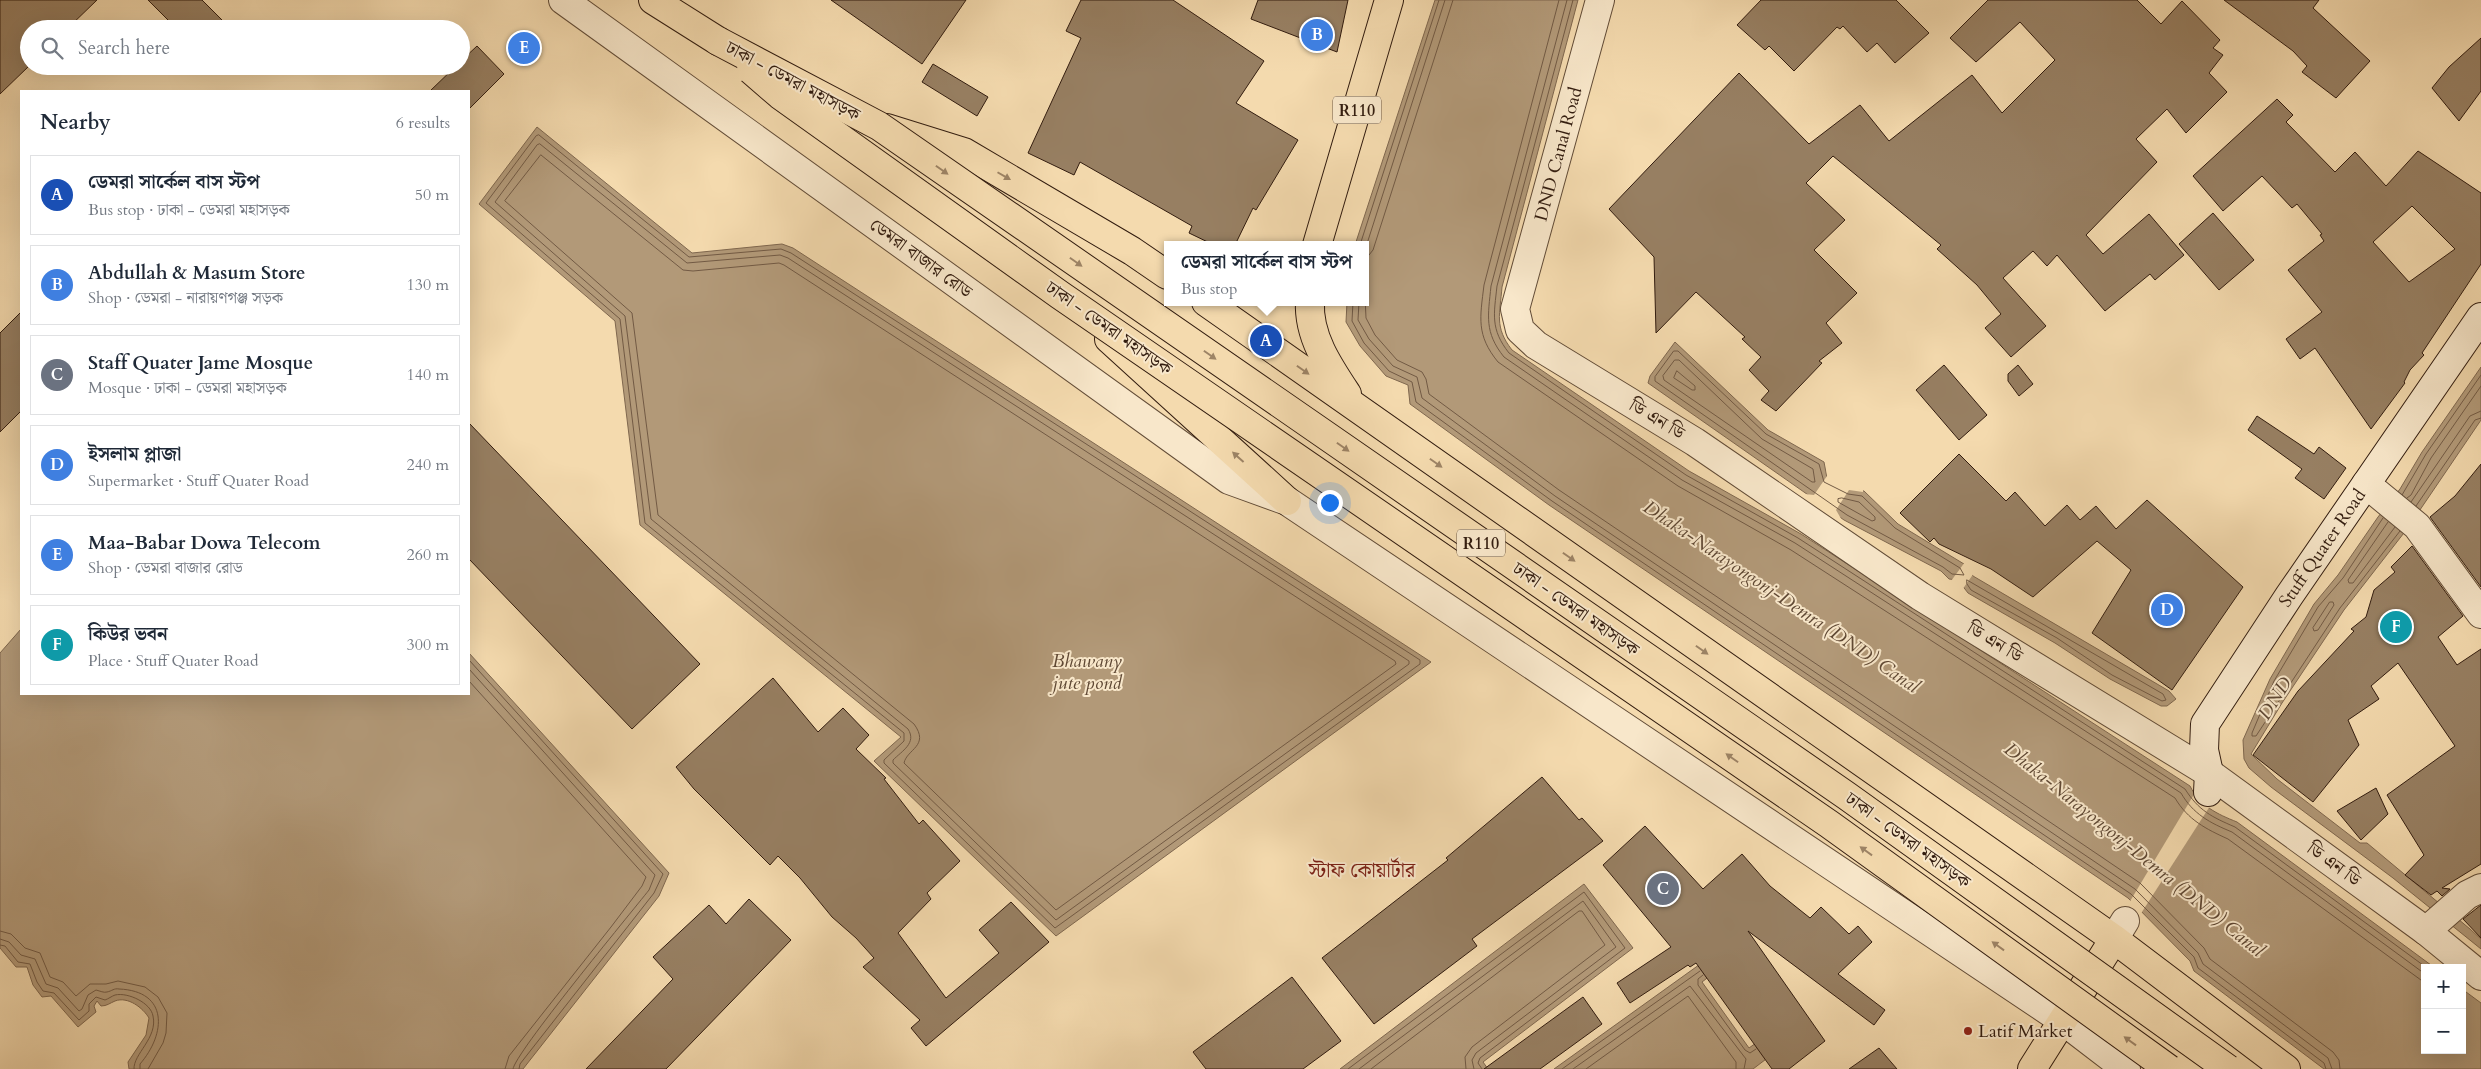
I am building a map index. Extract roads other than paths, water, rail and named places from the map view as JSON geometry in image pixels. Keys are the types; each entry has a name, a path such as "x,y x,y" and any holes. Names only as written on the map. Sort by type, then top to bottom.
{"main road":[{"path":"653,0 718,41"},
{"name":"R110","path":"1310,241 1320,232 1389,0"},
{"name":"ঢাকা - ডেমরা মহাসড়ক","path":"718,41 879,126 1847,796 2228,1069"},
{"name":"ঢাকা - ডেমরা মহাসড়ক","path":"718,41 780,96 1060,295 1829,824 2169,1069"},
{"path":"879,126 964,152 1132,251 1164,273"},
{"path":"1132,251 1164,264"},
{"path":"1060,295 1287,501"},
{"path":"1212,306 1356,408 2120,930 2286,1069"},
{"path":"1311,306 1315,334 1327,363 1356,408"},
{"path":"2032,1069 2120,930"}],"street":[{"name":"ডেমরা বাজার রোড","path":"563,0 1230,480 1287,501 2062,1020 2126,1069"},
{"name":"DND Canal Road","path":"1515,309 1600,0"},
{"name":"ডি এন ডি","path":"1515,309 1520,330 1536,344 1695,442 1920,596 2209,782 2439,920 2481,976"},
{"name":"Stuff Quater Road","path":"2209,782 2204,750 2205,724 2481,317"},
{"path":"2366,484 2413,522 2454,574 2481,614"},
{"path":"2439,920 2481,888"}],"water":[{"name":"Dhaka-Narayongonj-Demra (DND) Canal","path":"1435,0 1578,0 1502,287 1500,327 1506,342 1512,350 1689,471 1801,534 2190,786 2199,799 2210,809 2237,822 2430,964 2421,964 2421,1054 2466,1054 2466,992 2481,1003 2481,1069 2324,1069 2194,971 2190,961 2128,898 1549,505 1410,404 1408,385 1386,376 1360,346 1346,322 1347,306 1369,306 1369,241 1356,241"},
{"name":"Bhawany jute pond","path":"537,127 692,253 782,244 793,248 1431,662 1056,936 874,761 901,737 640,525 615,321 479,204"},
{"path":"1675,342 1768,430 1824,462 1827,478 1850,489 1864,491 1898,524 1964,564 1973,576 2169,691 2176,699 2167,706 2161,706 2110,679 2055,643 1968,593 1958,580 1949,579 1941,571 1844,520 1648,383 1650,376"},
{"name":"DND","path":"2481,367 2481,420 2407,529 2344,610 2282,703 2251,754 2277,779 2360,843 2367,843 2470,929 2481,939 2481,949 2393,878 2271,787 2249,768 2244,759 2243,740 2270,679 2314,604 2338,575 2400,489 2422,452"},
{"path":"20,630 20,695 470,695 470,654 669,873 659,896 523,1069 129,1069 128,1062 146,1035 149,1018 143,1010 125,1000 101,1006 97,1001 94,1006 96,1012 78,1027 51,996 42,997 33,985 27,967 16,967 0,948 0,653"},
{"path":"1584,884 1633,948 1483,1062 1488,1069 1340,1069"},
{"path":"1710,957 1719,969 1702,982 1749,1048 1767,1035 1778,1050 1753,1069 1554,1069"}],"place":[{"name":"Abdullah & Masum Store","path":"1317,35"},
{"name":"Maa-Babar Dowa Telecom","path":"524,48"},
{"name":"ডেমরা সার্কেল বাস স্টপ","path":"1266,341"},
{"name":"ইসলাম প্লাজা","path":"2167,610"},
{"name":"কিউর ভবন","path":"2396,627"},
{"name":"Staff Quater Jame Mosque","path":"1663,889"},
{"name":"Latif Market","path":"1968,1031"}],"district":[{"name":"স্টাফ কোয়ার্টার","path":"1362,870"}]}
